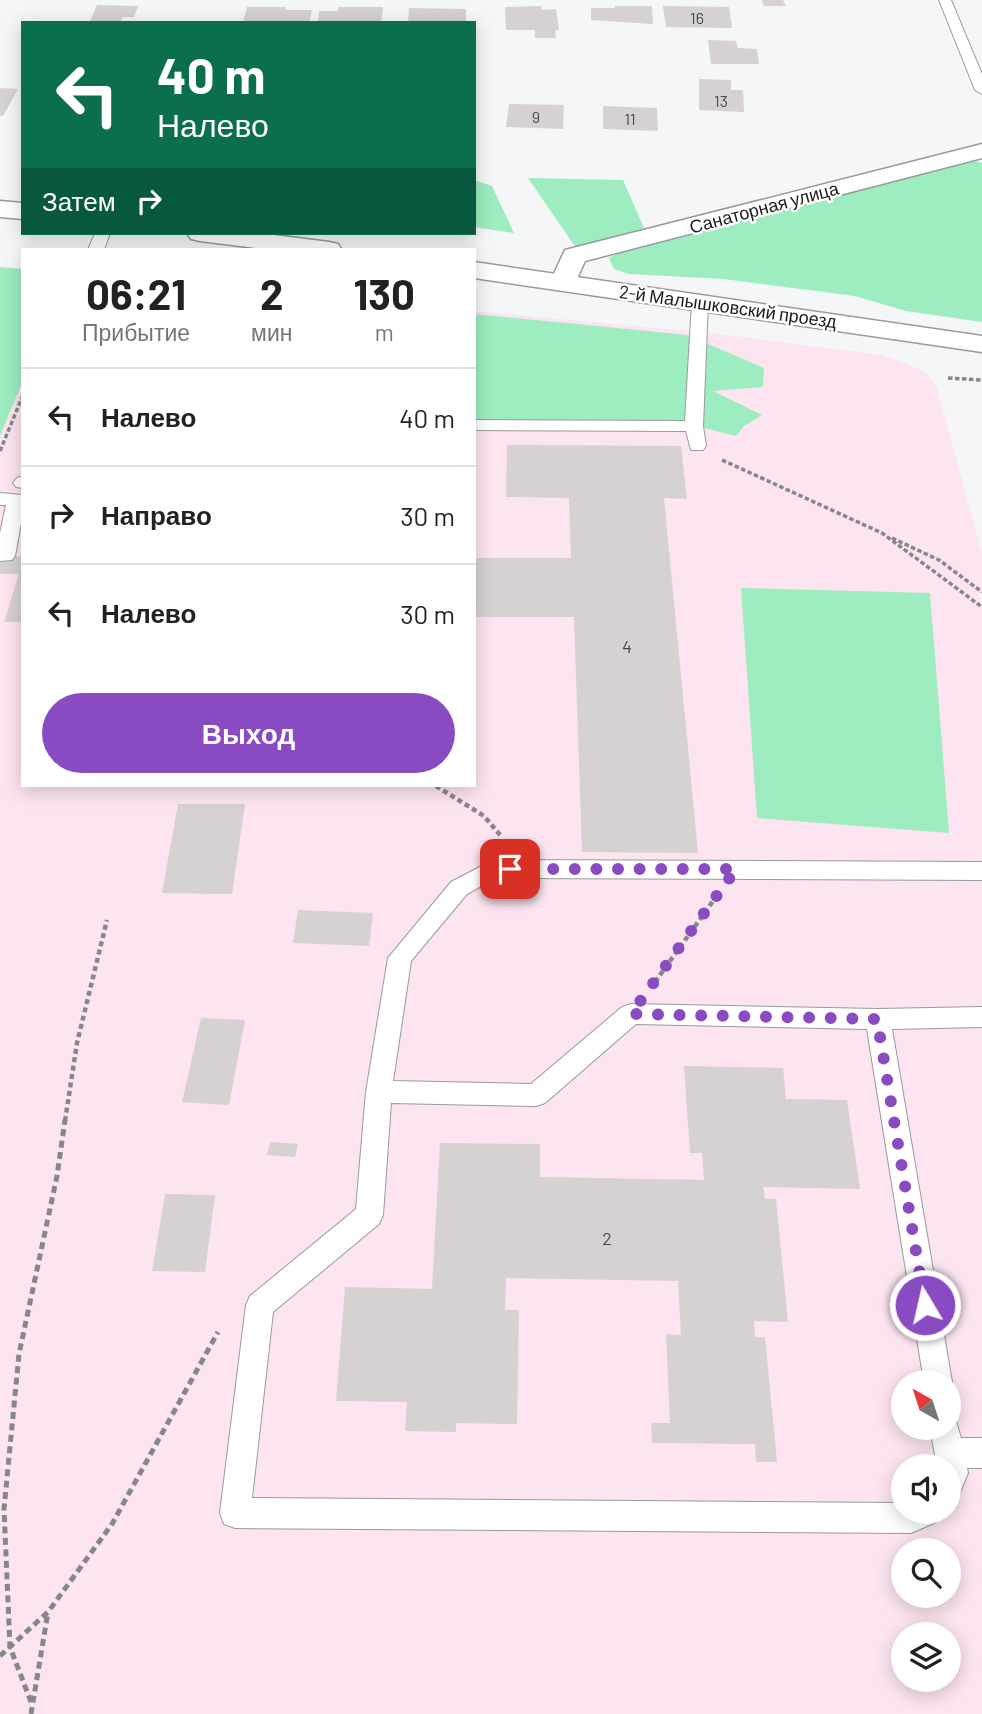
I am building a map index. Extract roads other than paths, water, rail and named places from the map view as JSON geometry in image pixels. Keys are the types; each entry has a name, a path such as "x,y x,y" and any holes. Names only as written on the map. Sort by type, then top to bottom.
{"street":[{"name":"Санаторная улица","path":"563,282 574,256 982,151"},
{"path":"0,209 21,211"},
{"path":"215,235 314,248"},
{"name":"2-й Малышковский проезд","path":"476,270 982,344"}],"lane":[{"path":"945,0 982,90"},
{"path":"696,446 694,426 700,302"},
{"path":"476,425 694,426"},
{"path":"5,556 17,489"},
{"path":"891,1518 235,1513 260,1305 369,1215 379,1092 400,958 459,888 493,869 982,871"},
{"path":"379,1092 536,1095 631,1014 877,1019 982,1017"},
{"path":"877,1019 936,1370"},
{"path":"947,1441 982,1453"}]}
